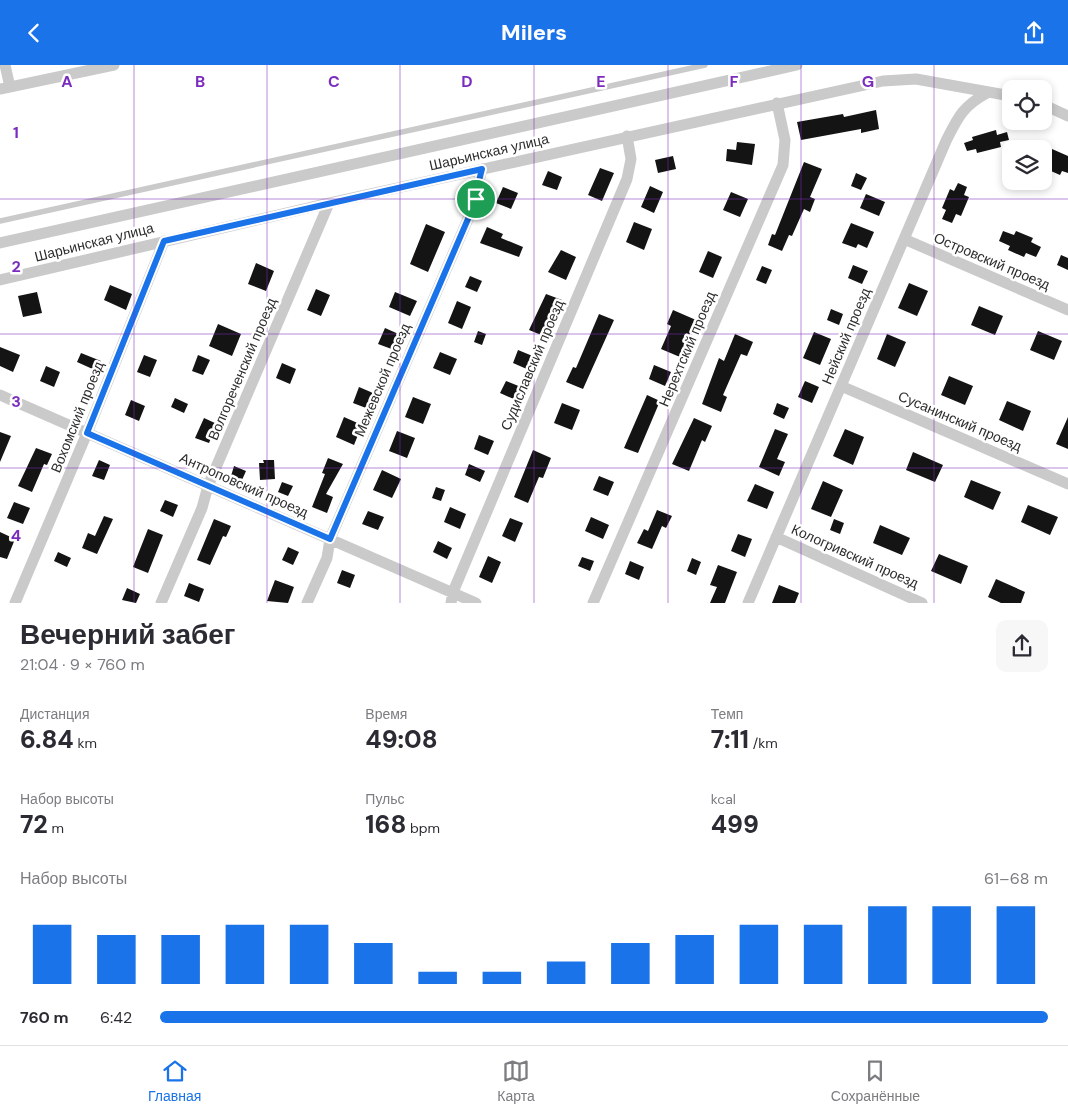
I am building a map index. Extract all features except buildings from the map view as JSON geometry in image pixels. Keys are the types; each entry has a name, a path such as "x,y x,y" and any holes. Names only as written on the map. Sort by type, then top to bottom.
{"street":[{"path":"5,65 5,88 114,65"},
{"name":"Шарьинская улица","path":"0,243 797,65"},
{"name":"Шарьинская улица","path":"0,280 329,203 628,136 778,103 902,79 916,79 1002,95"},
{"name":"Нейский проезд","path":"748,603 958,115 971,102 987,93"},
{"name":"Нерехтский проезд","path":"593,603 783,165 785,140 778,103"},
{"path":"1052,109 1068,116"},
{"name":"Судиславский проезд","path":"452,597 626,179 630,159 628,136"},
{"name":"Межевской проезд","path":"307,603 327,558 330,539 471,212 482,169"},
{"name":"Волгореченский проезд","path":"161,603 202,507 208,485 329,203"},
{"name":"Островский проезд","path":"904,239 1068,310"},
{"name":"Вохомский проезд","path":"15,603 87,433 164,241"},
{"name":"Сусанинский проезд","path":"841,386 1068,484"},
{"name":"Антроповский проезд","path":"0,395 330,539 452,597 476,603"},
{"name":"Кологривский проезд","path":"776,537 922,603"}],"lane":[{"path":"0,221 705,65"}],"route":[{"path":"482,169 476,199 330,539 87,433 164,241 482,169"}]}
